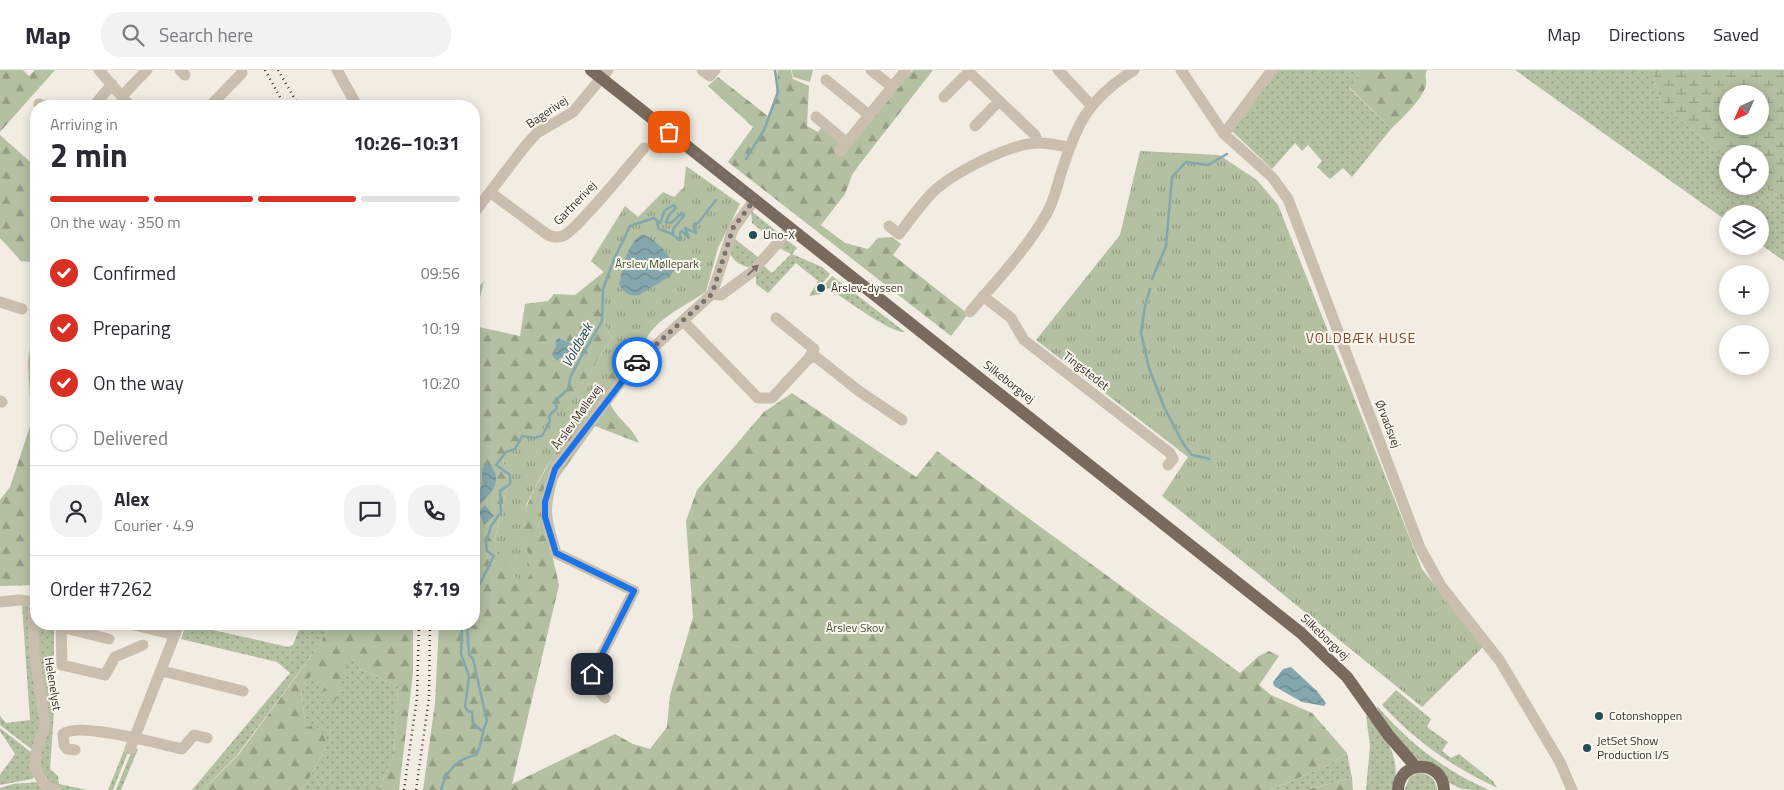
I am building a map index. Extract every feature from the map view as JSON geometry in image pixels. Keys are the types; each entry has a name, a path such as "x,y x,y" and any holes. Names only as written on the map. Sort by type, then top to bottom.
{"main road":[{"name":"Silkeborgvej","path":"590,70 604,74 791,228 1301,632 1347,677 1370,706 1389,736 1416,766"},
{"name":"Silkeborgvej","path":"1389,736 1404,774"},
{"path":"1398,790 1399,781 1404,774 1416,766 1434,770 1447,789"}],"street":[{"path":"99,70 125,100"},
{"path":"122,96 147,70"},
{"path":"338,70 354,100"},
{"path":"702,70 710,76 714,70"},
{"path":"871,70 892,87"},
{"path":"816,117 844,147 906,70"},
{"path":"1058,70 1091,105"},
{"path":"970,312 1039,227 1049,210 1069,147 1082,118 1091,105 1108,88 1134,70"},
{"name":"Ørvadsvej","path":"1181,70 1224,134 1272,177 1288,199 1420,548 1430,569 1441,586 1500,661 1560,762 1572,790"},
{"path":"1224,134 1272,70"},
{"path":"944,98 968,72 1035,135 1038,143"},
{"path":"216,100 242,73"},
{"name":"Bagerivej","path":"480,206 537,133 573,112 604,74"},
{"path":"826,80 869,115"},
{"path":"99,100 112,84"},
{"path":"975,126 999,101"},
{"path":"889,226 899,234 930,195 952,177 1008,151 1038,143 1069,147"},
{"name":"Gartnerivej","path":"491,193 548,235 553,237 562,236 576,225 644,148"},
{"name":"Årslev Møllevej","path":"606,698 592,683 592,674 634,591 556,553 545,517 545,502 555,469 622,378 653,346 712,294 733,228 755,199"},
{"name":"Årslev Møllevej","path":"712,294 721,295 752,272 791,228"},
{"name":"Tingstedet","path":"983,296 1011,318 1024,340 1170,453 1173,459 1168,465"},
{"path":"0,302 22,309"},
{"path":"683,321 758,398 772,398 810,358 814,349 776,318"},
{"path":"810,358 816,358 859,391 902,420"},
{"name":"Helenelyst","path":"0,602 30,601"},
{"name":"Helenelyst","path":"34,630 34,652 45,724 36,753 35,768 41,780 55,790"},
{"name":"Helenelyst","path":"62,630 62,665 105,675 114,657 144,645"},
{"name":"Helenelyst","path":"79,630 109,639"},
{"path":"132,744 177,630"},
{"path":"162,671 243,691"},
{"path":"75,750 67,749 64,744 63,734 68,730 89,729 132,744 182,749 194,735 207,738"}],"green space":[{"path":"0,70 23,70 29,76 35,70 55,70 0,132"},
{"path":"778,70 791,70 793,79 809,86 807,126 818,132 822,127 841,142 843,155 913,70 933,70 859,165 852,175 845,194 821,225 845,243 868,249 878,238 892,237 901,244 893,255 968,314 951,336 728,162 753,127 708,86 718,77 769,117 776,93"},
{"path":"792,70 813,70 810,82 793,77"},
{"path":"1278,70 1352,70 1358,76 1349,88 1391,129 1352,177 1343,168 1330,179 1317,167 1322,161 1308,145 1302,151 1295,143 1272,169 1232,131"},
{"path":"1352,70 1427,70 1426,85 1421,96 1391,129 1349,87 1358,76"},
{"path":"1515,70 1652,70 1660,102 1719,153 1719,195 1769,195 1769,190 1784,201 1784,261 1769,250 1769,205 1719,205 1719,215"},
{"path":"1652,70 1784,70 1784,201 1769,190 1769,145 1719,145 1719,153 1660,102"},
{"path":"0,135 30,162 30,262 21,261 0,238"},
{"path":"1140,151 1219,155 1257,180 1278,205 1422,569 1483,647 1422,707 1162,496 1188,457 1036,340 1120,235"},
{"name":"Årslev Møllepark","path":"686,166 740,204 718,248 706,292 661,321 648,336 645,344 631,345 545,469 527,503 520,536 530,557 531,574 523,586 506,565 494,543 508,481 502,455 547,423 586,379 612,338 605,323 602,307 607,275 591,261 625,206 638,217 663,192 674,197 684,187"},
{"path":"751,211 780,234 768,236 752,223"},
{"path":"735,239 759,258 749,267 738,263 730,254"},
{"path":"787,240 797,248 792,254 822,267 830,274 822,284 824,285 832,276 905,332 889,327 828,288 822,294 809,296 818,281 796,263 768,293 756,284 756,273 764,266 772,273 791,254 779,248"},
{"name":"Årslev Skov","path":"605,271 607,275 602,307 605,323 612,338 586,379 547,424 502,455 508,481 494,543 530,557 520,536 522,519 531,496 564,439 631,345 645,344 618,379 608,399 615,412 632,431 639,443 595,426 551,488 545,524 559,585 512,784 615,734 633,744 650,749 667,727 670,695 693,617 686,521 697,490 764,412 792,393 916,477 937,451 1240,673 1259,656 1269,651 1279,656 1259,685 1271,695 1312,713 1347,753 1330,764 1271,790 423,790 435,703 439,630 480,630 480,327 520,336 525,304 548,301 554,294 575,295","holes":["560,338 573,344 574,349 559,360 556,340"]},
{"path":"484,281 480,298 480,286"},
{"path":"30,348 30,403 28,362"},
{"path":"30,426 30,585 0,586 0,500 10,487"},
{"path":"22,604 26,604 30,609 30,630 32,630 42,717 34,751 0,725 0,716 6,723 30,720"},
{"path":"36,630 54,630 54,711 50,769 58,776 59,784 87,790 61,790 55,787 46,781 38,762 47,731 36,644"},
{"path":"184,630 213,630 288,647 293,645 299,630 328,630 320,644 238,754 203,790 192,790 290,673 277,662 181,639"},
{"path":"328,630 413,630 413,673 399,790 379,790 394,754 398,686 360,669 350,653 335,702 319,700 325,686 312,674 301,688 306,730 311,725 321,729 327,745 303,790 203,790 239,754 320,644"},
{"path":"350,652 360,669 398,686 394,754 379,790 303,790 327,745 311,725 306,731 301,688 312,673 325,686"},
{"path":"1396,690 1431,719 1427,727 1448,742 1442,751 1451,758 1459,754 1493,781 1497,788 1449,762 1395,719 1382,705"},
{"path":"1377,706 1402,732 1429,755 1457,774 1489,790 1462,789 1439,776 1412,754 1400,741 1381,716"},
{"path":"1366,715 1391,749 1396,768 1393,790 1366,790 1370,746"},
{"path":"0,728 32,753 35,776 32,779 0,785 0,775 15,754"},
{"path":"126,746 130,747 113,790 108,790"},
{"path":"133,748 138,749 121,790 116,790"},
{"path":"1347,753 1352,778 1305,790 1271,790 1330,764"},
{"path":"1418,773 1431,777 1437,790 1404,790 1410,777"},
{"path":"1352,778 1353,790 1305,790"},
{"path":"39,782 49,790 0,790 0,788 13,784"}],"water":[{"path":"643,234 663,249 670,259 674,271 669,277 639,295 629,295 619,284 629,249"},
{"path":"559,338 573,344 574,349 557,361 552,355 556,350 556,340"},
{"path":"488,463 496,474 496,480 492,492 480,503 480,489 482,485 482,469"},
{"path":"485,505 494,516 484,525 480,511"},
{"path":"1291,667 1317,691 1326,703 1324,706 1302,702 1274,686 1273,682 1283,669"}],"waterway":[{"name":"Voldbæk","path":"746,159 764,130 778,92 775,70"},
{"path":"1152,279 1166,246 1172,177 1186,162 1208,165 1227,154"},
{"name":"Voldbæk","path":"480,583 494,556 487,551 486,543 491,526 501,512 500,491 510,484 510,475 496,465 506,452 515,449 522,436 534,438 542,436 550,421 549,416 557,408 555,401 568,389 571,375 602,321 603,289 615,257 630,226 654,218 660,223 665,210 674,205 676,208 669,215 666,222 671,223 682,213 684,216 673,229 673,235 680,240 680,232 682,231 689,238 685,228 696,233 694,224 698,223 716,200"},
{"path":"657,223 659,229 672,234"},
{"path":"1150,289 1141,333 1149,368 1164,407 1184,445 1192,455 1210,459"},
{"name":"Voldbæk","path":"462,630 461,654 469,676 465,707 468,711 472,712 473,723 482,731"},
{"name":"Voldbæk","path":"441,790 446,777 453,767 463,759 476,755 487,721 473,659 469,654 467,630"}],"railway":[{"path":"265,70 282,100"},
{"path":"278,70 296,100"},
{"path":"404,790 417,697 419,630"},
{"path":"416,790 429,698 430,630"}],"way so far":[{"path":"637,362 712,294 733,228 755,199 669,132"}],"place":[{"name":"Uno-X","path":"753,235"},
{"name":"Årslev-dyssen","path":"821,288"},
{"name":"Cotonshoppen","path":"1599,716"},
{"name":"JetSet Show Production I/S","path":"1587,748"}],"district":[{"name":"VOLDBÆK HUSE","path":"1361,338"}],"route":[{"path":"592,674 634,591 556,553 545,517 545,502 555,469 622,378 637,362"}]}
